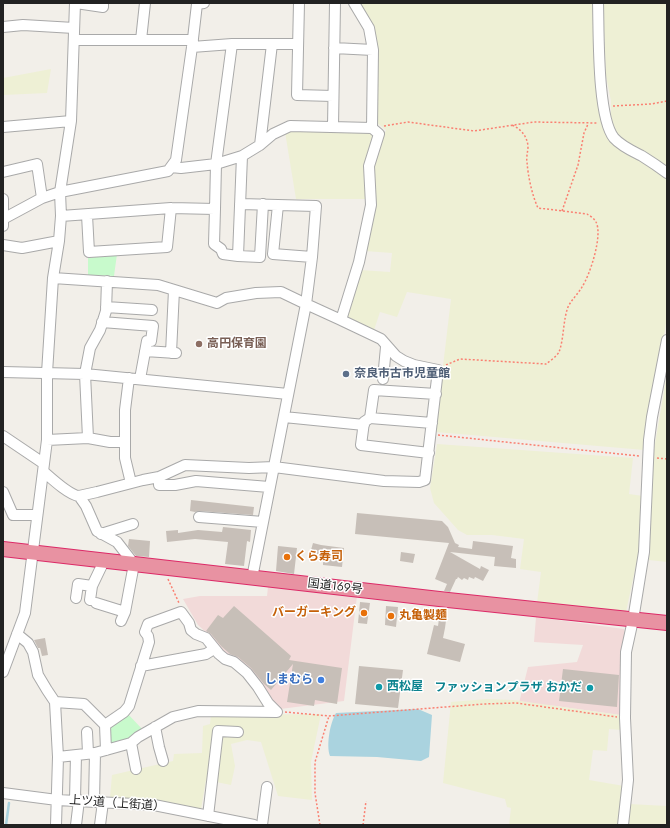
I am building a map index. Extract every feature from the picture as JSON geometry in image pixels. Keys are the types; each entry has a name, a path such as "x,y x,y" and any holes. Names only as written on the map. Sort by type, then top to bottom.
{"highway":[{"name":"国道169号","path":"3,549 252,578 667,623"}],"street":[{"path":"3,672 7,646 17,634 25,613 47,440 46,373 53,278 59,240 60,192 71,122 76,3 103,7 103,3"},
{"path":"141,40 145,3"},
{"path":"3,221 42,198 60,192 168,171 172,167 176,160 199,3"},
{"path":"299,3 297,95 333,96"},
{"path":"333,127 335,3"},
{"path":"354,3 369,28 373,50 372,128"},
{"path":"598,3 601,82 604,107 610,132 621,145 667,173"},
{"path":"3,27 23,25 74,28"},
{"path":"75,40 141,40 193,44 298,44"},
{"path":"232,44 216,164 214,244 221,249 223,254 260,257 263,204"},
{"path":"260,145 272,44"},
{"path":"334,48 373,50"},
{"path":"3,127 71,122"},
{"path":"172,167 181,168 216,164 242,156 260,145 273,134 290,126 372,128 380,134 368,166 371,206 359,262 341,320"},
{"path":"238,256 242,156"},
{"path":"3,172 37,164 42,198"},
{"path":"3,199 3,221"},
{"path":"240,204 316,206 306,304 252,578"},
{"path":"278,205 273,254 312,257"},
{"path":"60,216 171,208 215,209"},
{"path":"87,215 89,252 167,247 171,208"},
{"path":"3,244 22,248 59,240"},
{"path":"3,436 43,467 76,496 97,492 131,482 159,477 185,464 249,468 274,467 384,481 419,482 426,480 438,370 414,365 396,356 381,340 280,292 256,293 226,298 217,303 158,285 53,278"},
{"path":"88,438 85,374 90,348 102,322 106,307 107,281"},
{"path":"145,351 174,353 174,290"},
{"path":"106,307 152,310"},
{"path":"102,322 153,326 151,341 146,341 140,379"},
{"path":"623,825 628,780 625,718 626,652 633,620 644,552 652,417 667,340"},
{"path":"383,379 386,347"},
{"path":"3,372 85,374 288,394"},
{"path":"129,378 125,410 125,458 131,482"},
{"path":"429,453 361,446 374,390 436,394"},
{"path":"284,417 432,423"},
{"path":"47,440 88,438 110,442 125,442"},
{"path":"159,477 159,485 175,485 196,481 270,488"},
{"path":"3,492 14,515 37,515"},
{"path":"79,496 86,506 97,531 117,542 134,564 123,616 93,602 92,586 104,561"},
{"path":"199,517 263,522"},
{"path":"101,534 133,524"},
{"path":"76,598 78,584 92,586"},
{"path":"105,726 124,712 129,706 149,642 148,636 145,632 148,624 180,612 189,623 191,630 206,638 222,657 234,662 247,672 268,703 277,712"},
{"path":"17,634 28,643 33,652 38,675 46,690 55,702 58,757 56,825"},
{"path":"141,666 206,654 214,648"},
{"path":"55,702 84,704 105,726 106,750"},
{"path":"58,757 92,753 131,743 138,737 173,717 198,712 277,712"},
{"path":"155,727 163,760"},
{"path":"208,816 218,731 238,732"},
{"path":"87,732 92,753 100,825"},
{"path":"131,743 136,769"},
{"path":"76,755 76,825"},
{"path":"262,825 267,787"},
{"name":"上ツ道（上街道）","path":"3,794 57,800 154,805 254,825"}],"path":[{"path":"604,107 651,104 667,101"},
{"path":"372,128 408,122 474,131 534,122 588,124 607,122"},
{"path":"562,211 578,165 584,133 588,124"},
{"path":"438,370 452,361 460,359 546,364 559,353 568,309 571,302 582,287 592,263 596,249 598,229 596,222 587,214 538,208 534,199 527,161 528,146 524,135 518,128 512,125"},
{"path":"431,434 667,459"},
{"path":"162,567 182,610 180,612"},
{"path":"277,712 329,716 484,704 516,703 625,718"},
{"path":"320,825 315,793 315,762 329,716"},
{"path":"363,825 366,801"}],"shaded area":[{"path":"268,587 357,596 344,701 280,709 225,655 209,635 198,625 183,599 200,596 267,596"},
{"path":"536,617 624,629 625,635 621,670 620,715 556,706 519,703 528,667 577,662 583,645 534,642"}],"green space":[{"path":"360,3 594,3 606,133 667,179 667,316 659,371 644,450 436,432 451,299 407,292 397,317 380,312 373,333 346,318 360,270 390,272 392,253 365,251 374,164 386,130 376,122 373,26"},
{"path":"603,3 667,3 667,168 617,135 611,117 611,101 606,76"},
{"path":"51,69 47,93 3,95 3,78"},
{"path":"288,130 371,131 375,137 366,165 365,199 296,199 285,132"},
{"path":"117,254 114,276 88,275 88,258"},
{"path":"667,374 667,562 649,560 653,455"},
{"path":"437,444 633,458 629,494 643,496 639,551 626,612 537,603 541,572 520,569 524,539 492,535 467,535 458,530 434,503 430,488"},
{"path":"487,699 513,700 620,715 621,730 609,729 607,751 593,750 589,780 624,786 619,825 509,825 511,808 507,807 505,799 443,783 451,702"},
{"path":"127,713 143,730 125,743 110,743 110,727"},
{"path":"321,714 311,762 312,800 278,796 261,742 247,740 231,744 235,766 231,785 206,780 201,809 157,801 110,798 112,775 173,761 174,754 202,753 203,726 210,724 211,715"},
{"path":"629,804 667,806 667,825 626,825"}],"water":[{"path":"418,709 432,715 429,757 421,761 377,757 330,756 328,746 329,734 336,713"}],"building":[{"path":"191,500 254,507 253,515 190,511"},
{"path":"357,513 442,521 448,527 455,543 459,545 458,547 472,549 473,541 513,546 511,558 516,559 516,568 494,566 495,557 450,552 480,569 481,566 489,570 483,581 475,577 474,579 469,577 468,580 464,578 462,580 458,577 450,592 444,591 447,584 435,579 449,543 355,534"},
{"path":"223,527 251,530 250,542 247,541 244,566 225,564 228,542 195,539 167,542 166,531 178,530 178,533 198,530 222,532"},
{"path":"129,539 150,541 149,557 136,556 128,546"},
{"path":"313,543 344,548 342,567 323,565 323,561 309,557"},
{"name":"くら寿司","path":"278,546 297,548 294,574 276,571"},
{"path":"401,552 415,554 413,563 400,561"},
{"name":"バーガーキング","path":"360,602 370,603 367,624 358,623"},
{"path":"234,606 291,656 289,660 342,668 337,704 315,700 314,706 287,702 293,664 271,690 251,668 221,646 211,634 206,631 218,615 223,618"},
{"name":"丸亀製麺","path":"386,606 398,607 396,627 385,625"},
{"path":"440,612 447,613 443,638 465,644 460,662 427,654 434,625 438,626"},
{"path":"45,638 48,655 42,656 40,648 38,648 34,640"},
{"name":"西松屋","path":"359,666 403,670 398,708 355,704"},
{"name":"ファッションプラザ おかだ","path":"563,669 619,675 617,707 559,701"}],"waterway":[{"path":"6,825 9,803"}],"place":[{"name":"高円保育園","path":"199,344"},
{"name":"奈良市古市児童館","path":"346,374"},
{"name":"くら寿司","path":"287,557"},
{"name":"バーガーキング","path":"364,613"},
{"name":"丸亀製麺","path":"391,616"},
{"name":"しまむら","path":"321,680"},
{"name":"西松屋","path":"379,687"},
{"name":"ファッションプラザ おかだ","path":"590,688"}]}
